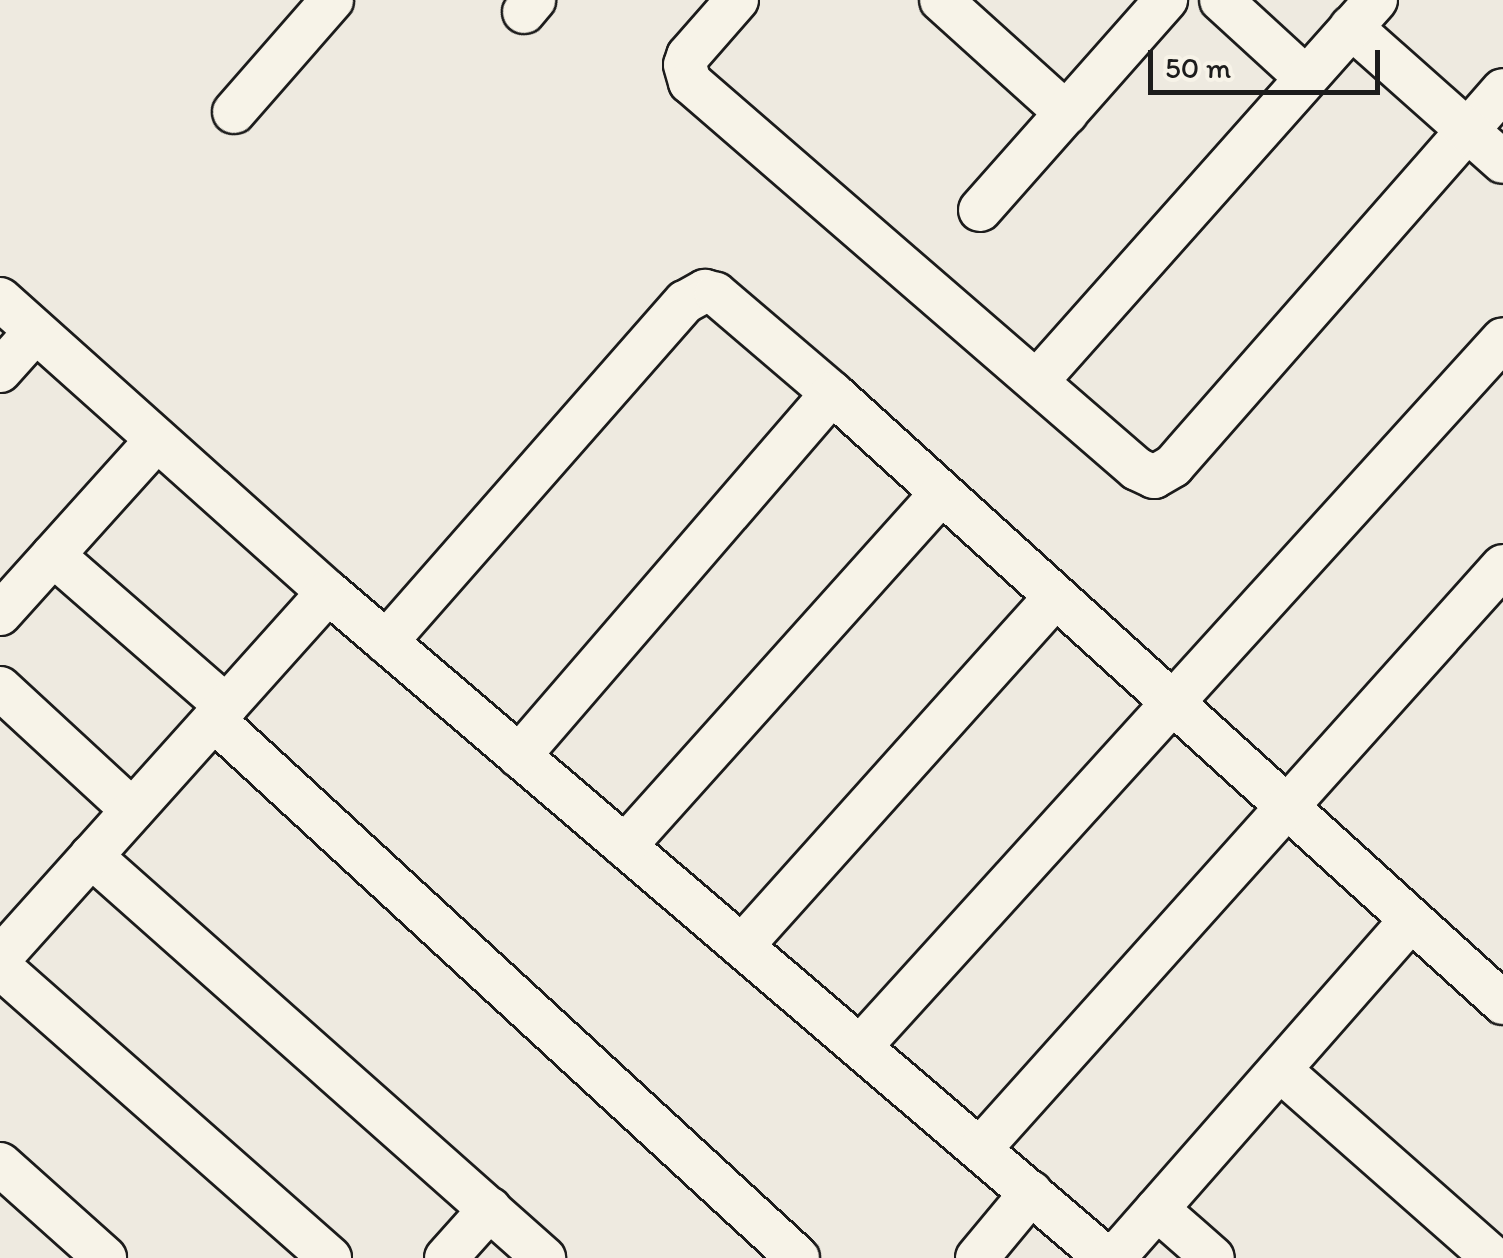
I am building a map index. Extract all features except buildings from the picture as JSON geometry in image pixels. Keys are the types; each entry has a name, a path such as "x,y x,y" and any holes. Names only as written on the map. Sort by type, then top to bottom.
{"street":[{"path":"234,112 332,0"},
{"path":"737,0 688,56 685,65 690,82 1147,476 1164,474 1503,90"},
{"path":"980,210 1166,0"},
{"path":"1221,0 1306,78"},
{"path":"952,4 1066,113"},
{"path":"1037,380 1364,14 1468,130 1503,162"},
{"path":"386,642 694,295 716,294 832,392 1503,1003"},
{"path":"0,299 155,442 1106,1258"},
{"path":"0,372 35,332"},
{"path":"860,1048 1503,339"},
{"path":"519,756 832,392"},
{"path":"0,614 155,442"},
{"path":"625,846 942,493"},
{"path":"53,555 798,1258"},
{"path":"980,1150 1503,566"},
{"path":"328,592 2,953 330,1258"},
{"path":"742,946 1056,598"},
{"path":"0,688 132,810"},
{"path":"91,856 544,1258"},
{"path":"1114,1258 1411,920"},
{"path":"1280,1070 1493,1258"},
{"path":"7,1184 106,1258"},
{"path":"977,1258 1031,1193"},
{"path":"446,1258 490,1209"},
{"path":"1157,1209 1213,1258"}]}
